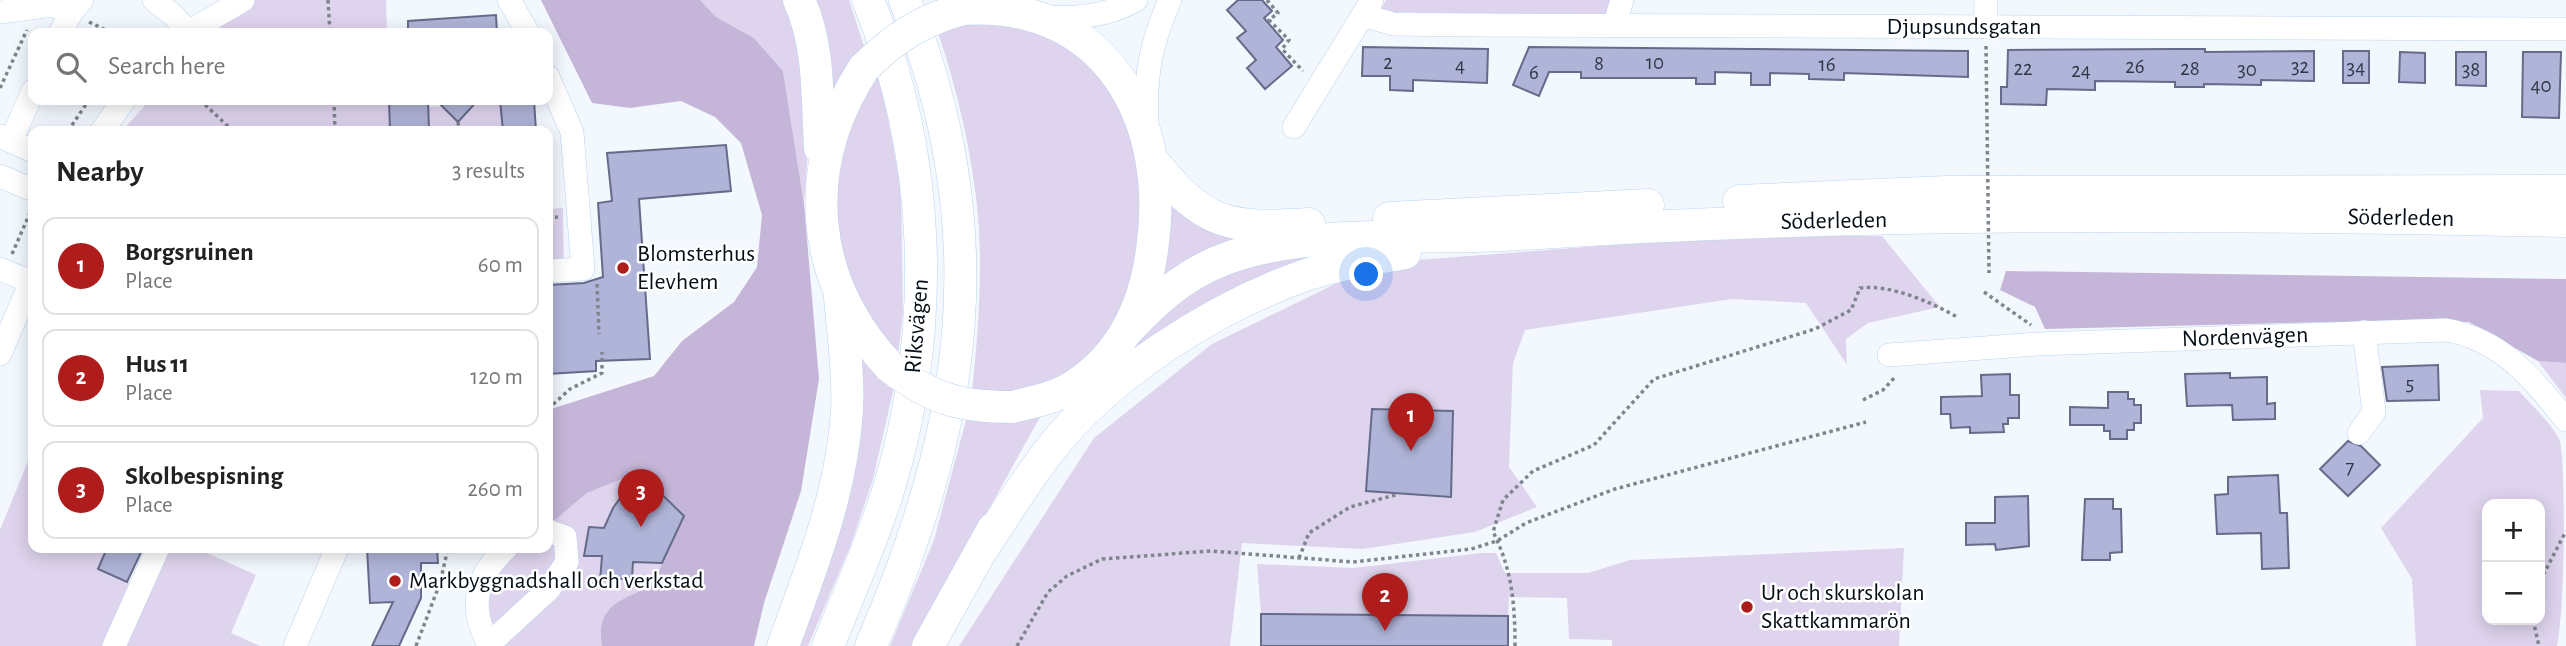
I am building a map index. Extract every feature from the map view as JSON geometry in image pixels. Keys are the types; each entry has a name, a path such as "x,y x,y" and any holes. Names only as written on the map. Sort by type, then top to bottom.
{"highway":[{"path":"799,0 806,16 817,78 821,209 829,261 841,298 867,342 890,367 911,383 952,402 976,407 1012,407 1045,399 1076,386"},
{"name":"Riksvägen","path":"828,646 889,487 920,334 923,272 912,156 898,88 868,0"},
{"name":"Riksvägen","path":"871,646 906,560 933,479 946,424 960,331 960,244 954,189 933,81 905,0"},
{"path":"822,174 837,117 864,68 906,30 936,16 963,9 990,6 1027,10 1074,32 1110,63 1126,85 1147,130 1157,201 1154,240 1142,297 1129,329 1098,367 1076,386 1031,454 983,548 928,646"},
{"name":"Söderleden","path":"1153,161 1172,184 1206,214 1228,223 1252,227 1503,211 1947,192 2566,191"},
{"name":"Söderleden","path":"1129,329 1154,302 1181,280 1244,253 1311,241 1489,237 1698,222 2298,216 2566,221"},
{"path":"983,548 1047,454 1122,380 1180,337 1234,306 1308,274 1489,237"},
{"path":"783,646 824,532 840,467 847,408 841,298"}],"street":[{"path":"154,0 174,16 183,28"},
{"path":"195,28 243,0"},
{"path":"509,0 525,28"},
{"path":"1027,10 1075,18 1124,7 1136,0"},
{"path":"1147,130 1145,85 1149,52 1170,0"},
{"path":"1615,23 1622,0"},
{"path":"1985,27 1986,0"},
{"path":"0,12 53,5 76,6 63,28"},
{"path":"1294,127 1367,8"},
{"name":"Djupsundsgatan","path":"1367,8 1394,24 2566,29"},
{"path":"553,88 572,132 583,269 553,271"},
{"path":"28,100 6,139 28,149"},
{"path":"106,126 120,105"},
{"path":"0,176 28,195"},
{"path":"2,270 28,288"},
{"path":"0,354 28,293"},
{"name":"Nordenvägen","path":"1889,355 2038,344 2446,330 2471,334 2496,347 2530,377 2566,420"},
{"path":"2359,433 2374,412 2364,332"},
{"path":"501,553 482,579 476,605 478,624 488,646 549,589 567,562 565,537 553,533"},
{"path":"114,646 156,553"},
{"path":"295,646 335,553"}],"path":[{"path":"328,0 330,28"},
{"path":"1267,0 1278,13 1269,19 1289,40 1282,49 1319,88"},
{"path":"1985,27 1989,273"},
{"path":"0,88 28,29"},
{"path":"71,126 86,105"},
{"path":"205,105 228,126"},
{"path":"334,105 335,126"},
{"path":"2,270 28,205"},
{"path":"1515,646 1512,586 1506,556 1493,532 1503,500 1533,471 1594,445 1654,379 1815,329 1851,310 1860,288 1874,286 1939,306 1957,317"},
{"path":"1984,292 2000,300 2031,326 2038,344"},
{"path":"553,404 570,389 602,373 602,352"},
{"path":"1017,646 1048,592 1067,576 1102,559 1211,551 1353,562 1471,549 1497,541 1526,523 1615,489 1866,422"},
{"path":"1299,558 1309,533 1350,507 1398,494"},
{"path":"2545,571 2566,531"},
{"path":"416,646 440,583 447,553"},
{"path":"2534,625 2539,646"}],"shaded area":[{"path":"243,0 386,0 387,28 195,28"},
{"path":"541,0 700,0 716,17 754,38 783,71 804,204 819,379 801,491 764,603 754,646 602,646 601,632 607,612 613,605 654,585 662,563 639,472 587,493 553,522 553,408 654,376 682,341 734,302 757,267 762,215 741,143 715,117 681,101 630,108 592,103"},
{"path":"700,0 786,0 802,56 810,122 804,204 783,71 754,38 716,17"},
{"path":"810,0 849,0 864,46 831,95"},
{"path":"1386,0 1613,0 1608,14 1378,14"},
{"path":"976,20 1017,23 1088,57 1140,140 1145,250 1113,331 1076,370 1027,392 972,392 980,282 978,216 963,123 938,33"},
{"path":"877,76 883,92 901,188 903,312 898,356 875,324 856,290 844,255 837,219 837,183 843,147 856,111"},
{"path":"145,105 389,105 390,126 127,126"},
{"path":"501,105 503,126 429,126 428,107"},
{"path":"1165,201 1199,225 1238,240 1155,287"},
{"path":"563,208 564,280 553,281 553,209"},
{"path":"1730,236 1882,236 1940,307 1868,323 1846,339 1847,365 1806,303 1732,299 1525,330 1513,363 1509,467 1537,507 1475,532 1363,549 1242,543 1230,646 959,646 1094,438 1212,344 1378,263"},
{"path":"1338,249 1119,366 1157,314 1222,271"},
{"path":"2006,271 2566,279 2566,363 2538,361 2469,322 2331,322 2045,329 2035,307 2000,290"},
{"path":"859,353 894,387 873,479 850,547 808,646 792,646"},
{"path":"2538,361 2566,363 2566,398"},
{"path":"2480,390 2519,391 2547,421 2560,441 2564,542 2562,603 2557,646 2416,646 2412,579 2381,528 2483,418"},
{"path":"1036,413 1040,417 913,646 890,646 934,540 966,420 1011,420"},
{"path":"28,461 28,553 105,553 98,569 143,589 160,553 207,553 256,575 231,633 260,646 0,646 0,530"},
{"path":"639,472 613,508 604,528 589,527 584,555 602,556 601,581 632,578 633,562 662,563 654,585 613,605 607,612 601,632 602,646 491,646 482,579 502,553 553,553 553,522 587,493"},
{"path":"1904,548 1899,646 1612,646 1612,640 1569,639 1567,598 1509,597 1508,616 1261,614 1257,564 1353,568 1496,553 1505,573 1588,573 1630,560"}],"building":[{"path":"1238,0 1262,0 1272,11 1264,18 1283,40 1276,47 1292,66 1265,89 1247,68 1256,60 1237,38 1246,31 1227,10"},
{"path":"496,15 497,28 408,28 408,21"},
{"path":"1363,47 1488,49 1487,83 1413,80 1413,91 1390,90 1390,76 1362,76"},
{"path":"1529,47 1968,51 1968,77 1844,73 1844,80 1809,79 1809,74 1770,73 1770,85 1751,85 1751,73 1715,72 1715,84 1696,84 1696,78 1581,78 1581,72 1549,72 1539,96 1513,85"},
{"path":"2205,49 2205,52 2314,51 2314,81 2261,80 2261,85 2204,84 2204,87 2175,87 2175,82 2095,81 2095,90 2047,89 2046,105 2001,104 2001,87 2007,87 2008,50"},
{"path":"2343,51 2369,51 2369,83 2343,83"},
{"path":"2400,52 2425,53 2425,83 2399,82"},
{"path":"2456,52 2486,52 2486,86 2456,85"},
{"path":"2523,52 2561,52 2559,118 2522,117"},
{"path":"389,105 428,105 429,126 390,126"},
{"path":"441,105 473,105 458,122"},
{"path":"500,105 534,105 536,126 503,126"},
{"name":"Blomsterhus Elevhem","path":"726,145 731,191 639,199 650,359 596,361 596,371 553,374 553,285 584,283 603,277 598,203 612,201 607,153"},
{"path":"2438,365 2439,400 2387,401 2382,367"},
{"path":"2230,373 2230,378 2267,377 2267,404 2275,403 2275,419 2233,420 2232,405 2187,406 2185,374"},
{"path":"2010,374 2010,395 2019,395 2019,418 2008,418 2008,424 2003,424 2004,432 1970,433 1970,427 1951,428 1950,414 1941,414 1941,397 1982,396 1981,375"},
{"path":"2108,392 2128,392 2128,399 2134,399 2134,405 2141,405 2141,423 2134,423 2134,430 2127,430 2127,439 2110,439 2110,431 2104,431 2104,425 2070,425 2070,407 2108,408"},
{"path":"1372,409 1453,411 1451,497 1366,491"},
{"path":"2348,441 2361,446 2380,465 2348,496 2320,469"},
{"path":"639,472 684,516 662,563 633,562 632,578 600,581 602,556 584,556 589,527 604,528 613,508"},
{"path":"2278,475 2280,513 2287,513 2289,568 2262,569 2261,533 2217,534 2215,495 2228,494 2228,477"},
{"path":"2028,496 2029,546 1996,550 1995,544 1966,545 1966,523 1995,523 1995,497"},
{"path":"2085,499 2113,499 2113,509 2121,509 2122,552 2110,553 2110,560 2082,560"},
{"path":"105,553 141,553 127,582 98,569"},
{"name":"Markbyggnadshall och verkstad","path":"367,553 437,553 438,563 421,563 421,598 399,646 372,646 393,602 370,603"},
{"path":"1261,614 1508,616 1508,646 1261,646"}],"place":[{"name":"Blomsterhus Elevhem","path":"623,268"},
{"name":"Borgsruinen","path":"1411,451"},
{"name":"Skolbespisning","path":"641,527"},
{"name":"Markbyggnadshall och verkstad","path":"395,581"},
{"name":"Ur och skurskolan Skattkammarön","path":"1747,607"},
{"name":"Hus 11","path":"1385,631"}]}
